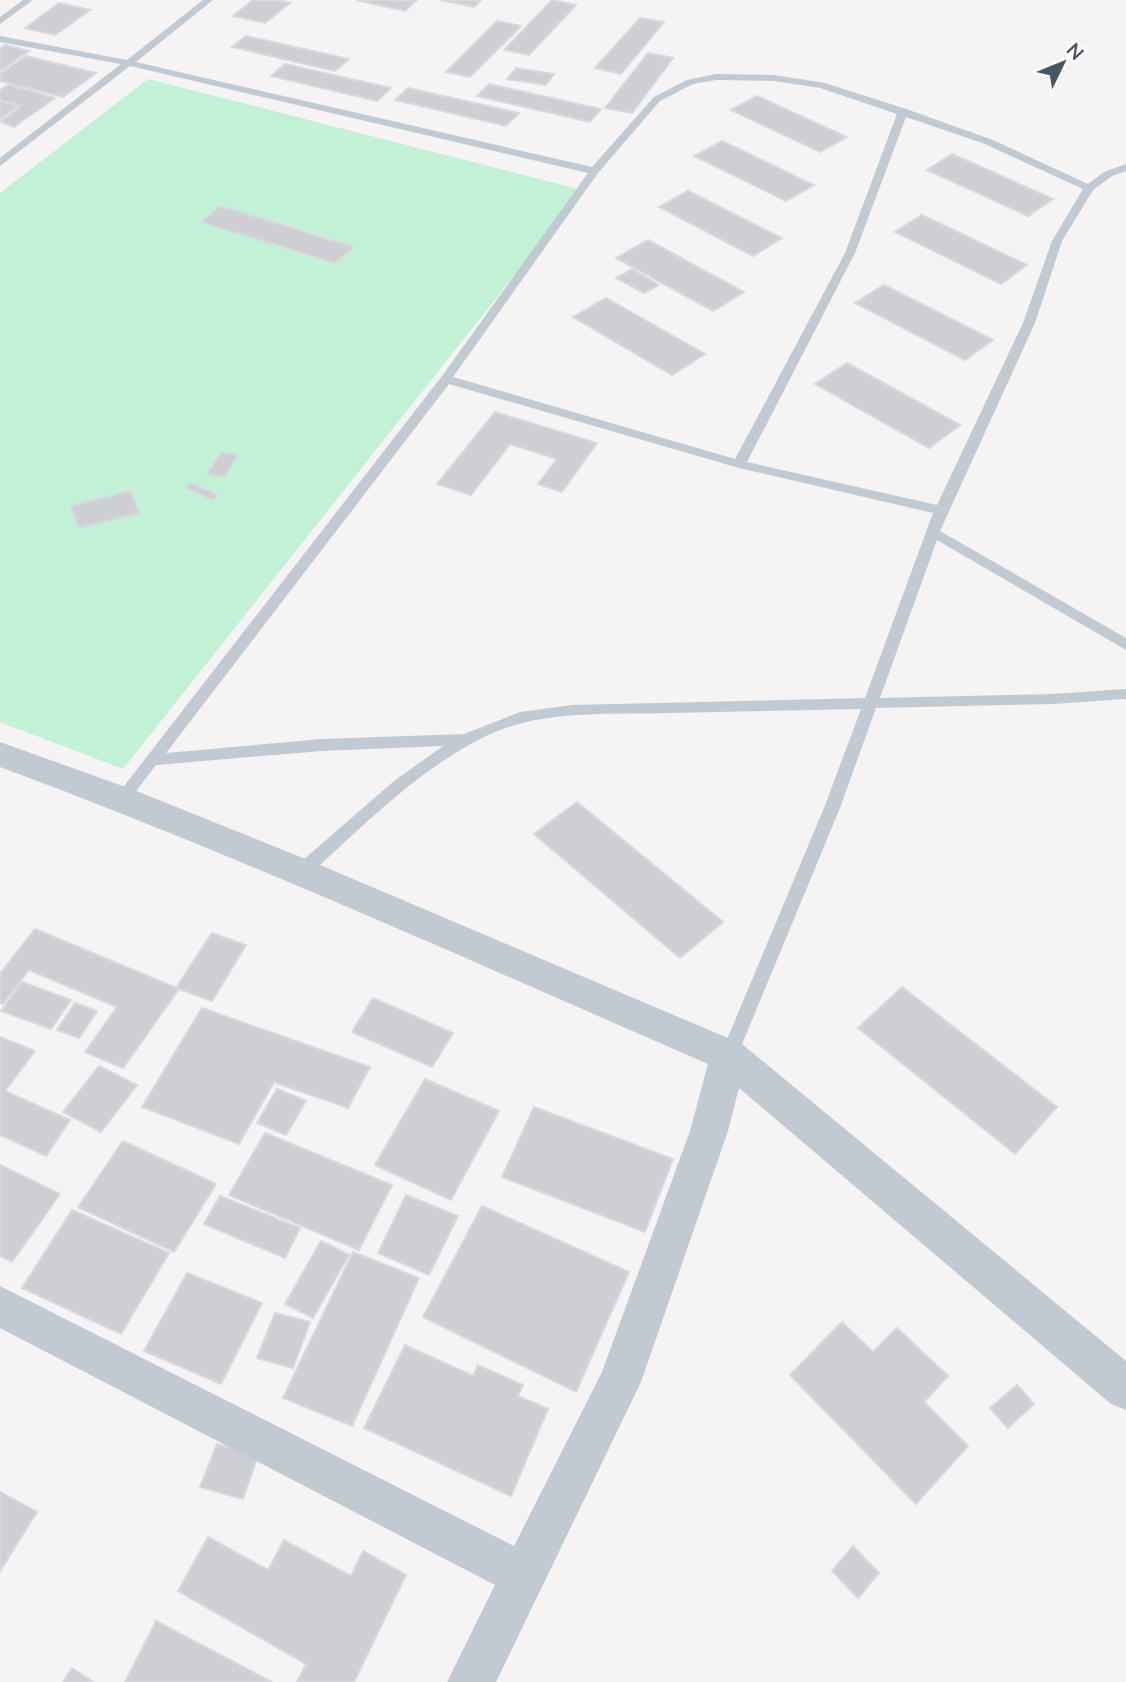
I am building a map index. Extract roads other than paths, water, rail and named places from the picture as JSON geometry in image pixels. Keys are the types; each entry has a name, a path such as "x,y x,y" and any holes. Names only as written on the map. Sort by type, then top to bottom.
{"street":[{"path":"0,754 122,799 300,872 729,1056 1126,1390"},
{"path":"471,1682 620,1382 709,1132 729,1056"},
{"path":"0,1306 525,1576"}],"lane":[{"path":"0,22 29,0"},
{"path":"0,163 209,0"},
{"path":"0,39 52,46 594,171"},
{"path":"122,799 446,379 594,171 657,99 690,82 736,76 822,85 989,142 1089,188"},
{"path":"739,464 850,253 903,111"},
{"path":"729,1056 872,703 941,510 1029,323 1057,241 1089,188 1108,174 1126,167"},
{"path":"446,379 739,464 941,510"},
{"path":"934,533 1126,645"},
{"path":"300,872 398,788 466,740 512,720 572,710 1126,694"},
{"path":"152,760 322,745 466,740"}]}
